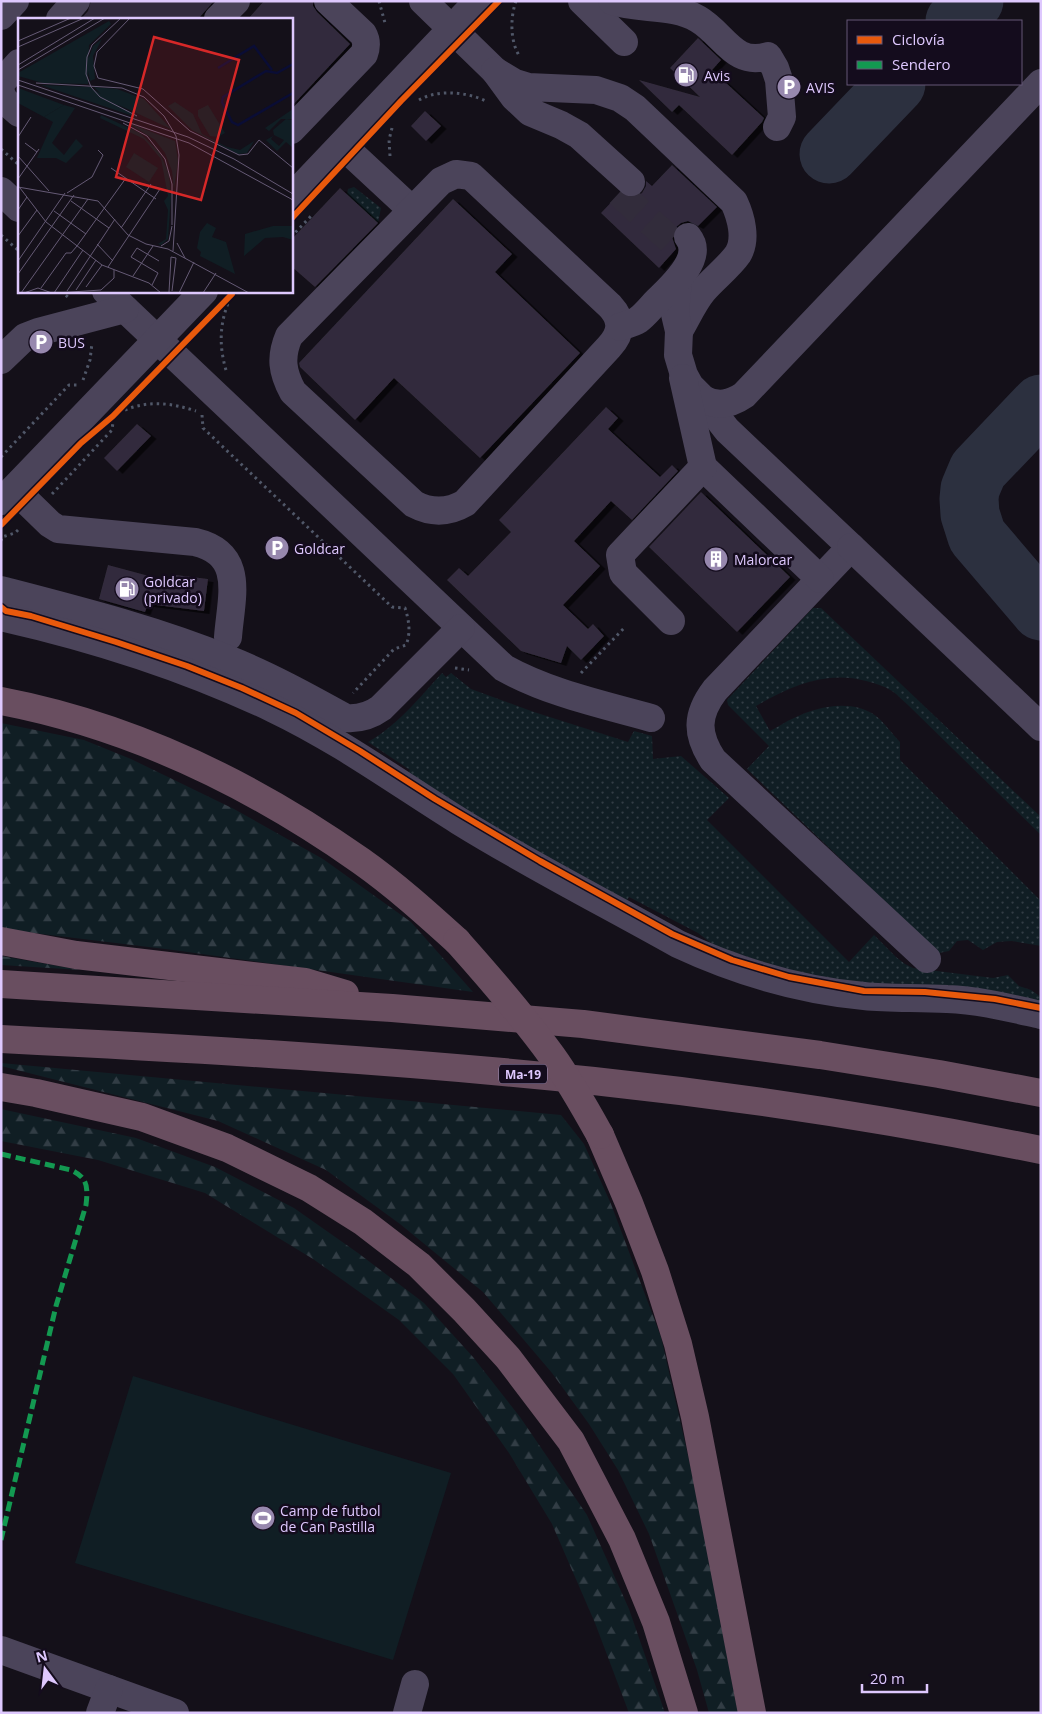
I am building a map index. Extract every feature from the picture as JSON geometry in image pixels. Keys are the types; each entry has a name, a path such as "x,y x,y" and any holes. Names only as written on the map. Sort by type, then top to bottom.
{"highway":[{"path":"1,701 69,716 122,733 245,788 302,822 362,862 411,900 457,941 509,1000 553,1057 580,1098 600,1135 655,1271 678,1344 695,1417 752,1713"},
{"path":"1,941 76,955 305,982 392,1008"},
{"path":"1,984 392,1008 583,1024 820,1054 1041,1093"},
{"name":"Ma-19","path":"1,1039 381,1063 593,1081 721,1096 850,1115 1041,1150"},
{"path":"1,1087 142,1117 227,1148 309,1188 363,1222 419,1265 508,1358 571,1441 622,1539 656,1622 684,1713"}],"street":[{"path":"1,16 15,1"},
{"path":"61,18 76,1"},
{"path":"219,18 236,1"},
{"path":"292,129 364,54 366,49 365,38 362,34 328,1"},
{"path":"423,1 495,71 514,97 530,112 579,135 625,187"},
{"path":"292,197 478,1"},
{"path":"595,4 605,16 644,20"},
{"path":"595,4 624,42"},
{"path":"595,4 683,12 709,26 738,54 747,58 758,59 768,56 779,80 782,116 777,126"},
{"path":"1,83 18,64"},
{"path":"495,71 515,83 528,87 596,90 620,98 635,108 734,202 738,210 742,229 742,242 738,254 704,289 679,331"},
{"path":"703,400 718,404 728,404 744,395 1041,83"},
{"path":"1,93 4,100 18,113"},
{"path":"342,145 412,210"},
{"path":"456,174 471,176 616,312 620,327 616,340 610,347 465,503 457,508 436,511 424,509 414,504 293,392 284,374 282,364 289,336 412,210 441,181 456,174"},
{"path":"1,191 18,207"},
{"path":"620,327 638,320 687,268 692,245 683,242"},
{"path":"680,277 674,314 679,331 680,364 703,468 820,579"},
{"path":"211,299 157,340 8,496 36,511 58,529 195,542 214,548 226,560 232,576 228,637"},
{"path":"1,360 25,337 87,319 115,300 504,668 522,678 584,699 651,718"},
{"path":"680,364 690,386 727,430 1040,725"},
{"path":"671,621 623,574 620,555 703,468"},
{"path":"851,547 711,696 701,715 701,736 706,750 713,760 927,959"},
{"path":"1,590 125,624 231,660 279,682 346,718 354,719 373,714 381,708 461,628"},
{"path":"1,617 40,626 172,667 242,694 276,710 340,745 461,822 670,939 704,956 781,981 814,988 864,996 963,1000 1041,1015"},
{"path":"1,1650 105,1701 175,1713"},
{"path":"407,1713 415,1684"}],"path":[{"path":"392,160 389,154 389,140 392,128 396,123"},
{"path":"1,149 18,163"},
{"path":"1,235 18,250"},
{"path":"211,299 231,292"},
{"path":"217,397 231,384 221,351 220,334 231,292"},
{"path":"1,457 69,385 80,385 88,369 92,351 92,334 87,319"},
{"path":"121,410 127,403"},
{"path":"121,410 142,404 165,403 201,413 204,428 392,607 405,608 409,624 409,639 406,645 394,649 345,698"},
{"path":"107,422 113,416"},
{"path":"1,541 2,537 15,533 112,430 113,416"},
{"path":"451,668 464,668 476,675"}],"green space":[{"path":"354,187 381,208 378,223 347,195 348,189"},
{"path":"813,608 821,608 1041,817 1041,835 909,706 892,691 879,685 851,678 837,677 796,686 756,706 770,731 814,710 835,706 857,707 876,716 900,742 900,760 1041,901 1041,946 1012,941 997,942 983,950 968,940 957,941 949,951 939,953 747,769 769,746 728,705 727,700"},
{"path":"442,673 446,677 451,673 471,689 534,712 628,742 634,731 652,736 653,759 681,756 729,798 707,820 849,962 874,935 896,957 913,968 993,978 1008,975 1019,986 1031,990 1041,997 1041,1004 852,984 783,969 715,946 698,933 629,897 625,903 406,775 410,770 368,742 399,719"},
{"path":"1,723 84,740 131,759 234,809 323,859 411,922 473,992 173,950 1,929"},
{"path":"1,956 81,970 1,965"},
{"path":"1,1063 561,1115 584,1144 611,1204 661,1337 694,1482 738,1713 709,1713 697,1670 649,1534 618,1470 589,1424 552,1373 483,1292 400,1224 326,1170 218,1121 1,1066"},
{"path":"1,1109 136,1138 215,1167 294,1208 424,1303 473,1357 520,1417 587,1515 629,1609 665,1713 629,1713 595,1623 552,1524 509,1453 453,1374 399,1320 313,1259 205,1193 98,1160 1,1141"},
{"name":"Camp de futbol de Can Pastilla","path":"133,1376 451,1473 393,1660 75,1563"}],"building":[{"path":"91,1 214,1 199,18 82,18 88,11"},
{"path":"264,1 313,1 313,6 317,12 350,44 292,106 292,18 249,18"},
{"path":"698,38 721,60 712,70 764,118 732,155 679,105 672,112 639,80 700,97 670,68"},
{"path":"425,111 441,126 426,141 411,126"},
{"path":"672,165 717,207 698,226 688,221 681,223 675,228 672,237 676,249 659,268 601,213 620,193 628,197 635,197 642,193 646,186 646,181 652,186"},
{"path":"340,188 378,223 315,287 292,267 292,239"},
{"path":"453,199 512,254 495,272 580,353 480,458 394,378 355,420 300,367 299,363"},
{"path":"606,407 618,418 608,429 660,477 672,465 678,471 632,520 611,501 574,541 600,566 563,605 588,629 593,624 604,636 581,660 567,646 561,663 521,651 447,580 459,568 468,576 511,532 499,520"},
{"path":"137,424 151,436 117,471 104,458"},
{"name":"Malorcar","path":"701,492 790,577 737,632 649,547"},
{"path":"108,565 175,583 176,575 208,579 204,611 148,604 145,612 99,599"}],"taxiway":[{"path":"956,20 974,1"},
{"path":"829,154 895,85"},
{"path":"1041,404 978,470 970,489 969,499 970,514 977,536 1041,611"}],"tunnel":[{"path":"619,193 678,247"}],"marked path":[{"path":"1,1154 71,1170 81,1176 87,1188 86,1205 56,1306 1,1540"}],"cycle path":[{"path":"292,218 401,101 499,1"},
{"path":"1,525 81,443 113,416 232,292"},
{"path":"1,607 6,611 31,616 187,666 242,688 296,713 540,861 672,934 732,960 789,977 864,991 925,992 995,999 1041,1008"}],"place":[{"name":"Avis","path":"686,75"},
{"name":"AVIS","path":"789,87"},
{"name":"BUS","path":"41,342"},
{"name":"Goldcar","path":"277,548"},
{"name":"Malorcar","path":"716,559"},
{"name":"Goldcar (privado)","path":"127,589"},
{"name":"Camp de futbol de Can Pastilla","path":"263,1518"}]}
